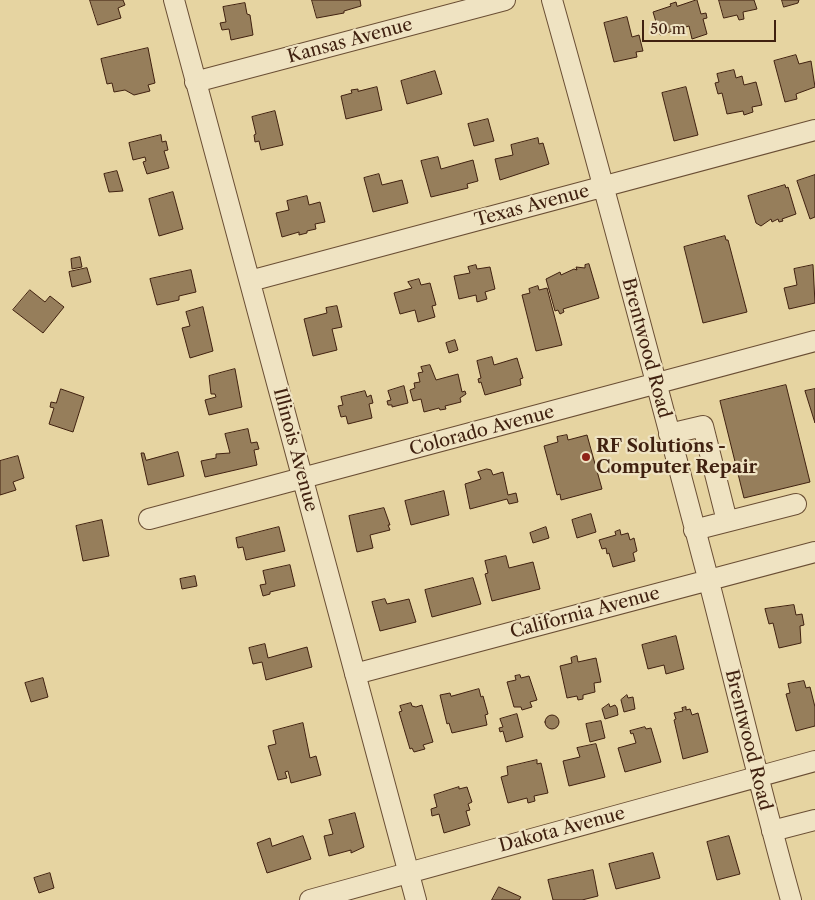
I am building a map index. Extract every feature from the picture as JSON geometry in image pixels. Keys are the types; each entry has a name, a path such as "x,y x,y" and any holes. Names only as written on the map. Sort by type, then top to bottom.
{"street":[{"name":"Illinois Avenue","path":"174,0 416,900"},
{"name":"Kansas Avenue","path":"196,82 505,0"},
{"name":"Brentwood Road","path":"552,0 604,186 708,580 757,777 791,900"},
{"name":"Texas Avenue","path":"250,281 815,130"},
{"name":"Colorado Avenue","path":"149,520 304,480 815,341"},
{"path":"668,434 703,426 727,521"},
{"path":"694,530 796,504"},
{"name":"California Avenue","path":"355,674 815,552"},
{"name":"Dakota Avenue","path":"310,900 815,761"},
{"path":"772,831 815,820"}],"building":[{"path":"90,0 123,0 125,5 118,8 121,18 98,25"},
{"path":"312,0 360,0 361,6 344,11 344,13 317,18"},
{"path":"697,0 701,14 706,13 707,18 703,19 707,34 692,39 689,26 660,35 653,12 671,6 670,4 676,2 677,6"},
{"path":"719,0 754,0 757,9 743,12 744,19 739,20 737,15 724,18"},
{"path":"782,0 799,0 798,3 784,7"},
{"path":"245,3 247,14 250,15 253,35 231,40 229,29 222,30 220,23 226,22 223,7"},
{"path":"627,17 632,37 639,35 643,51 636,52 637,57 614,62 604,23"},
{"path":"148,48 155,83 148,85 150,91 134,95 125,90 114,92 112,83 107,84 101,59"},
{"path":"796,55 799,64 811,61 815,87 796,94 797,99 785,102 774,61"},
{"path":"734,70 736,78 742,76 744,85 756,82 762,105 752,107 753,112 744,115 743,111 727,114 722,93 718,94 715,83 719,82 717,74"},
{"path":"435,71 442,94 407,104 401,81"},
{"path":"377,87 382,110 346,119 341,96 352,93 351,90 358,89 358,91"},
{"path":"686,87 698,135 674,141 662,93"},
{"path":"275,111 283,145 261,150 259,141 255,142 254,135 256,134 252,117"},
{"path":"488,119 494,141 474,146 468,124"},
{"path":"161,135 162,142 166,141 168,150 164,151 169,168 147,174 143,162 146,161 145,157 133,160 129,143"},
{"path":"538,138 539,144 543,143 549,164 500,180 495,159 513,155 511,145"},
{"path":"438,157 441,169 473,160 478,181 467,184 468,188 431,197 421,161"},
{"path":"117,171 123,191 109,192 104,174"},
{"path":"379,174 382,185 402,180 408,203 373,212 364,178"},
{"path":"815,175 815,217 810,219 797,181"},
{"path":"785,185 786,188 788,187 796,214 779,222 778,219 772,222 771,219 761,226 756,223 748,196"},
{"path":"173,192 183,229 159,236 149,199"},
{"path":"307,196 309,205 320,202 325,222 315,224 316,229 307,231 307,233 299,235 299,232 282,237 276,213 289,210 287,201"},
{"path":"725,236 726,240 728,240 747,312 703,323 684,247"},
{"path":"80,257 82,267 72,269 71,259"},
{"path":"589,264 599,298 563,309 564,312 560,314 558,310 555,311 546,279 560,272 561,275 574,269 577,270 576,267 585,268 585,265"},
{"path":"476,265 477,269 490,267 495,289 485,292 487,299 477,302 476,295 459,299 454,276 470,273 468,267"},
{"path":"813,265 815,303 789,309 784,288 797,285 794,269"},
{"path":"87,268 91,282 72,287 69,272"},
{"path":"191,270 196,292 179,296 179,300 157,305 150,279"},
{"path":"419,279 421,285 430,283 436,305 432,306 435,317 418,322 415,310 400,314 394,293 412,288 408,282"},
{"path":"538,286 539,290 547,288 562,345 536,351 522,295 530,293 529,289"},
{"path":"30,290 45,302 50,296 64,307 43,333 13,310"},
{"path":"337,306 342,327 332,329 337,350 313,356 304,319 327,313 326,308"},
{"path":"203,307 213,351 190,358 182,328 190,326 186,312"},
{"path":"455,340 458,350 449,353 446,343"},
{"path":"492,357 494,365 517,358 523,378 520,379 521,385 485,395 481,382 479,383 478,379 481,378 477,361"},
{"path":"430,365 436,380 458,374 462,392 465,391 466,394 460,398 461,402 445,406 446,409 440,410 439,408 424,412 421,399 413,401 410,390 415,388 414,383 420,382 418,373 423,372 421,367"},
{"path":"235,369 242,407 209,415 205,400 216,397 215,394 211,394 209,376"},
{"path":"786,385 810,482 744,498 720,401"},
{"path":"404,386 408,403 392,407 392,405 388,405 387,401 391,400 388,391"},
{"path":"61,389 84,397 73,432 49,424 54,408 50,407 51,402 56,403"},
{"path":"815,389 815,423 805,391"},
{"path":"365,391 367,397 371,395 373,403 369,404 372,418 348,424 346,416 341,417 338,406 343,405 341,397"},
{"path":"248,429 251,443 257,442 259,449 254,450 257,465 205,477 201,461 216,458 216,454 230,453 225,434"},
{"path":"567,435 568,440 587,435 602,489 561,500 560,494 557,495 544,446 558,442 557,437"},
{"path":"178,452 184,476 148,485 141,453 144,453 146,460"},
{"path":"18,456 24,478 13,482 16,490 0,495 0,461"},
{"path":"487,469 491,470 493,475 503,472 508,495 516,493 518,502 509,504 507,499 470,509 465,484 481,479 478,472"},
{"path":"444,491 449,515 411,525 405,501"},
{"path":"384,508 390,530 370,535 373,548 357,552 349,516"},
{"path":"591,514 596,532 577,538 572,520"},
{"path":"102,520 109,556 83,561 76,526"},
{"path":"279,527 285,551 246,560 243,547 238,548 236,538"},
{"path":"546,527 549,538 533,543 530,533"},
{"path":"620,530 621,535 628,533 630,540 634,538 637,551 633,553 635,561 613,567 609,553 607,554 606,548 602,549 599,540 616,535 615,532"},
{"path":"506,556 509,568 533,562 540,589 492,601 485,574 488,573 485,561"},
{"path":"290,565 295,586 270,592 270,594 263,596 260,585 266,584 263,571"},
{"path":"195,576 197,586 182,589 180,579"},
{"path":"473,578 481,604 432,617 425,590"},
{"path":"385,599 387,604 409,599 416,622 380,631 372,602"},
{"path":"794,605 796,615 802,614 804,625 800,626 801,643 779,648 773,623 769,624 765,609"},
{"path":"676,636 684,669 666,674 664,665 648,669 642,645"},
{"path":"265,644 268,658 307,647 312,667 266,680 262,662 253,664 249,648"},
{"path":"577,656 578,662 596,658 601,682 594,683 595,692 583,695 583,699 578,700 577,696 567,698 560,666 572,663 571,658"},
{"path":"520,675 521,678 529,676 537,700 530,702 532,707 522,710 521,707 514,707 507,682 516,680 515,676"},
{"path":"43,678 48,697 31,702 25,683"},
{"path":"804,681 806,688 810,687 815,707 815,726 796,731 786,694 790,693 788,684"},
{"path":"479,689 488,714 485,715 487,725 452,733 449,723 447,724 440,695 450,693 451,696"},
{"path":"627,695 628,698 633,697 635,709 624,712 621,700"},
{"path":"411,703 412,706 416,707 422,705 433,742 423,745 425,749 414,752 412,748 410,749 399,712 402,711 400,706"},
{"path":"609,704 610,707 615,705 618,715 605,719 602,709"},
{"path":"686,707 686,710 690,709 692,715 698,713 708,752 683,759 674,713 683,711 682,708"},
{"path":"517,714 523,737 506,742 503,731 500,732 499,728 503,727 500,719"},
{"path":"552,715 557,717 559,722 557,727 552,729 547,727 545,722 547,717"},
{"path":"601,721 605,738 590,742 586,724"},
{"path":"303,723 310,758 316,756 321,775 291,783 288,771 285,772 287,778 278,780 268,746 276,744 273,731"},
{"path":"645,727 646,729 651,728 661,762 625,772 618,748 636,743 633,733 631,734 630,731"},
{"path":"596,744 605,777 569,786 563,761 580,757 577,748"},
{"path":"537,760 537,764 541,763 548,793 534,796 535,801 528,803 527,798 508,803 501,777 508,775 507,767"},
{"path":"459,787 459,789 467,787 472,802 468,804 470,810 466,811 470,825 444,833 439,814 432,816 431,809 437,807 434,795"},
{"path":"355,813 364,847 351,853 351,850 329,856 324,836 333,834 329,820"},
{"path":"303,836 311,859 267,873 257,843 270,838 272,846"},
{"path":"729,836 740,874 717,880 707,842"},
{"path":"653,853 660,878 616,889 609,864"},
{"path":"593,870 598,896 582,900 553,900 548,880"},
{"path":"50,873 54,888 39,893 34,878"},
{"path":"499,887 521,897 519,900 492,900"}],"place":[{"name":"RF Solutions - Computer Repair","path":"586,457"}]}
